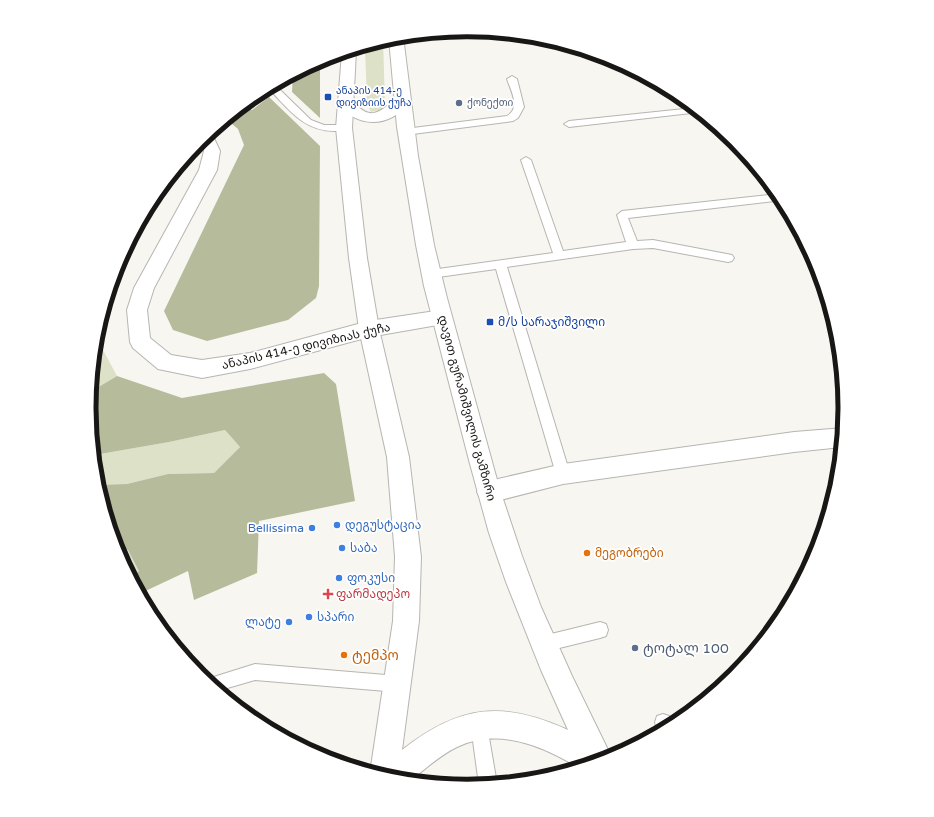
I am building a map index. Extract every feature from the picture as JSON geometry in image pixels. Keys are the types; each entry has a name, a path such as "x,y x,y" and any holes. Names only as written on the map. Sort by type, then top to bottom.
{"main road":[{"name":"დავით გურამიშვილის გამზირი","path":"397,44 405,132 431,274 489,492 509,555 543,644 562,689 595,757"},
{"path":"349,57 344,128 358,258 369,329 398,457 408,557 406,621 385,770"},
{"path":"346,103 354,113 361,117 369,118 386,114 401,102"},
{"name":"ანაპის 414-ე დივიზიას ქუჩა","path":"208,142 212,151 208,170 144,288 137,310 140,342 165,363 202,369 250,361 369,329 442,318"},
{"path":"489,492 563,474 794,442 837,438"},
{"path":"397,773 428,750 454,734 479,726 511,724 537,730 563,741 591,758"}],"lane":[{"path":"405,132 510,119 520,112 520,106 512,79"},
{"path":"276,90 308,122 323,128 344,128"},
{"path":"569,124 689,111"},
{"path":"526,160 559,256"},
{"path":"633,245 622,215 773,198"},
{"path":"431,274 633,245 653,244 728,258"},
{"path":"500,264 563,474"},
{"path":"543,644 600,630"},
{"path":"217,683 255,672 398,684"},
{"path":"479,726 487,779"}],"green space":[{"path":"383,47 384,109 371,112 367,104 365,52"},
{"path":"320,67 320,118 292,92 293,81"},
{"path":"269,97 320,146 319,286 316,298 288,320 207,341 173,330 164,311 244,145 238,129 230,123 249,109 252,110"},
{"path":"101,347 117,376 96,388"},
{"path":"324,373 336,384 355,501 259,521 257,573 194,600 188,571 144,592 135,575 139,571 128,550 123,548 115,528 104,485 127,484 168,474 214,473 240,447 225,430 169,442 100,454 99,453 96,433 96,388 117,376 182,398"},
{"path":"225,430 240,447 214,473 168,474 127,484 104,485 99,453 169,442"},
{"path":"123,548 128,550 140,571 135,575"}],"place":[{"name":"ანაპის 414-ე დივიზიის ქუჩა","path":"328,97"},
{"name":"ქონექთი","path":"459,103"},
{"name":"მ/ს სარაჯიშვილი","path":"490,322"},
{"name":"დეგუსტაცია","path":"337,525"},
{"name":"Bellissima","path":"312,528"},
{"name":"საბა","path":"342,548"},
{"name":"მეგობრები","path":"587,553"},
{"name":"ფოკუსი","path":"339,578"},
{"name":"ფარმადეპო","path":"328,594"},
{"name":"სპარი","path":"309,617"},
{"name":"ლატე","path":"289,622"},
{"name":"ტოტალ 100","path":"635,648"},
{"name":"ტემპო","path":"344,655"}]}
